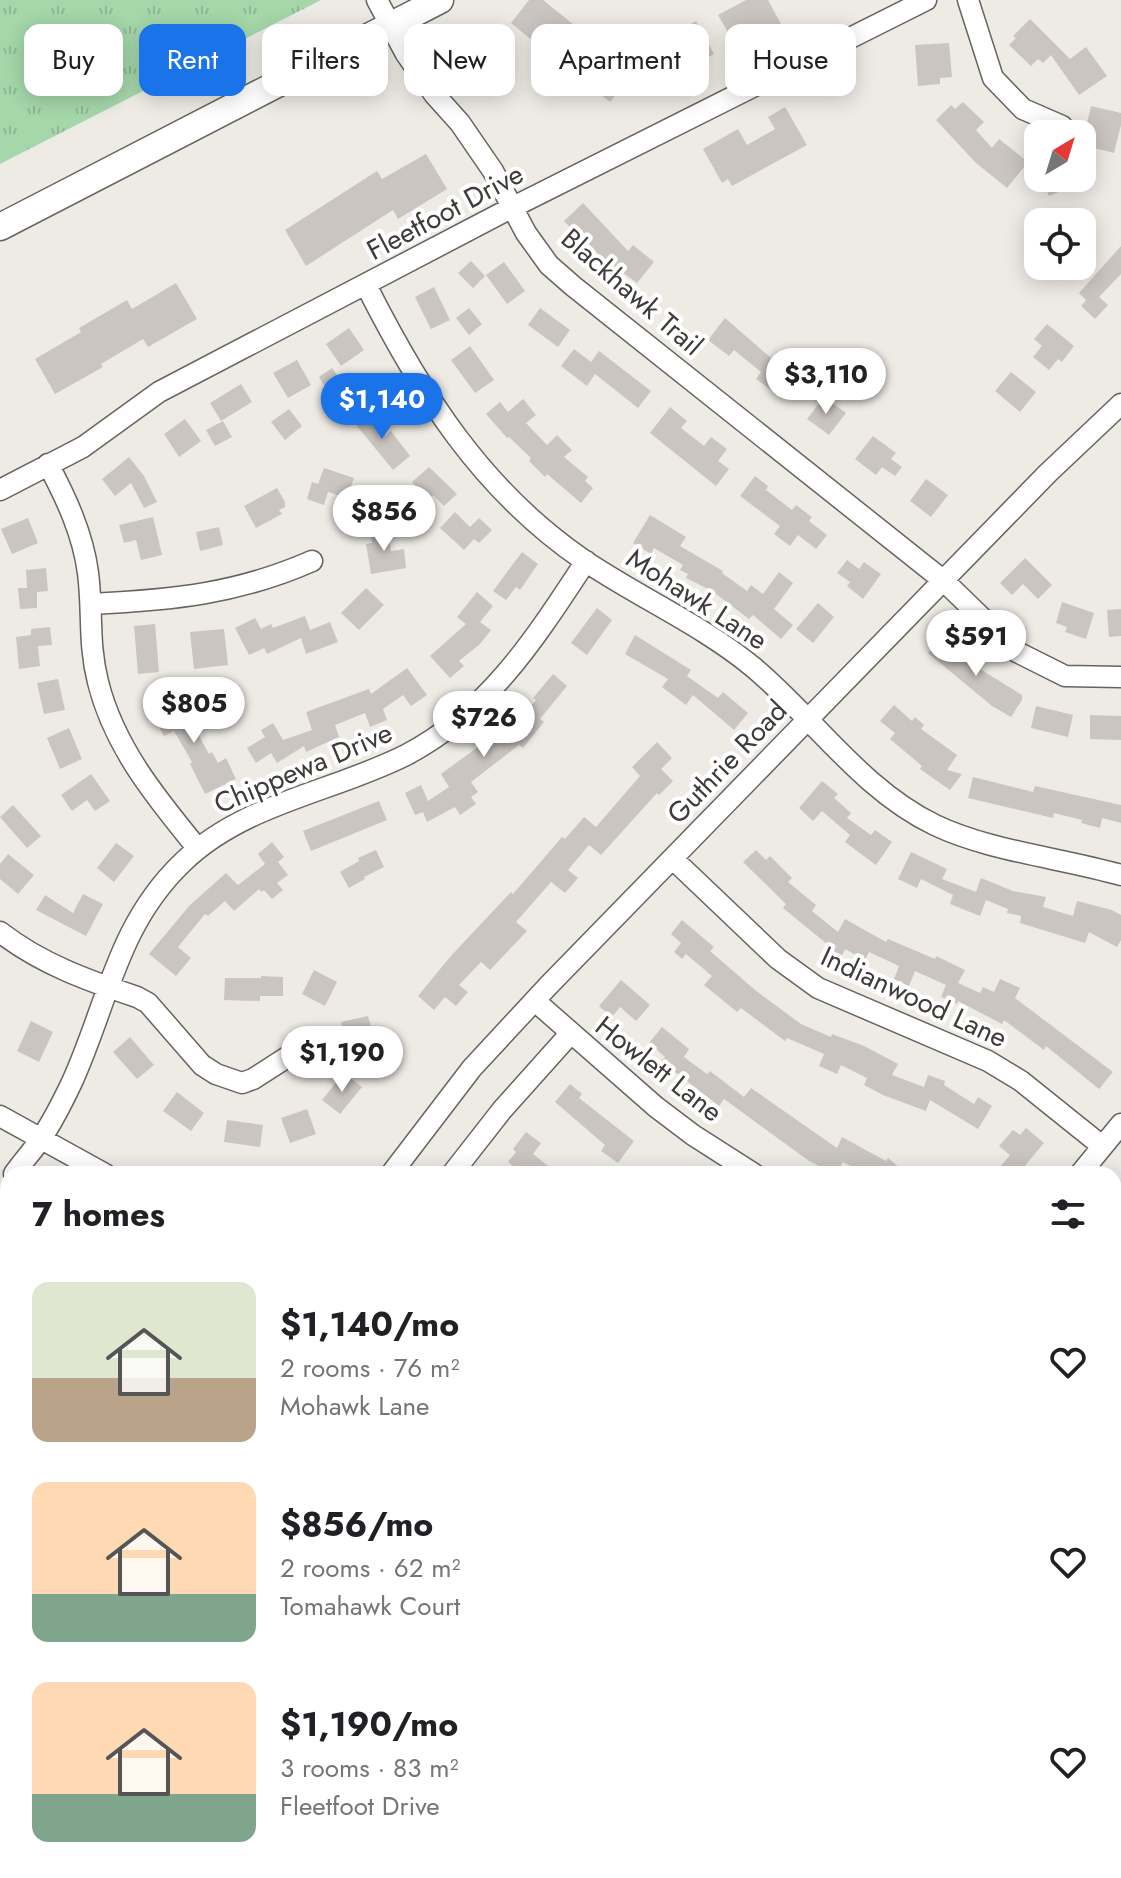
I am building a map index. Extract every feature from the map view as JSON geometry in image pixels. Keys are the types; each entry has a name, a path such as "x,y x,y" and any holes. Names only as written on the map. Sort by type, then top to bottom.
{"main road":[{"path":"0,227 440,0"}],"street":[{"name":"Blackhawk Trail","path":"377,0 434,94 460,123 493,171 526,233 549,265 944,581 1017,652 1065,676 1121,677"},
{"name":"Fleetfoot Drive","path":"0,490 93,440 159,392 513,207 926,0"},
{"path":"968,0 993,78 1023,109 1048,120"},
{"name":"Mohawk Lane","path":"366,285 404,357 464,449 523,510 586,561 732,650 755,668 871,781 902,806 960,836 1121,875"},
{"name":"Guthrie Road","path":"397,1166 472,1068 535,1001 1048,473 1121,404"},
{"path":"48,464 76,524 88,573 90,648 98,685 113,726 154,795 198,849"},
{"path":"91,604 193,596 238,588 278,576 312,561"},
{"name":"Chippewa Drive","path":"20,1166 41,1139 71,1083 132,927 151,896 198,849 223,831 263,811 404,756 456,724 501,682 529,647 586,561"},
{"name":"Indianwood Lane","path":"673,859 778,959 818,988 988,1061 1021,1081 1102,1146"},
{"path":"0,932 59,968 148,1003 202,1065 229,1078 242,1083 253,1079 292,1054"},
{"name":"Howlett Lane","path":"535,1001 656,1107 741,1166"},
{"path":"458,1166 519,1090 570,1034"},
{"path":"0,1116 90,1166"},
{"path":"1086,1166 1121,1124"}],"green space":[{"path":"0,0 321,0 274,24 262,24 262,30 246,38 246,24 139,24 139,93 0,164"}],"building":[{"path":"529,0 543,0 573,24 531,24 531,39 511,23"},
{"path":"746,0 768,0 781,24 725,24 725,27 718,15"},
{"path":"1030,19 1070,59 1086,47 1107,76 1079,95 1051,55 1043,63 1038,59 1031,66 1009,45 1016,38 1013,36"},
{"path":"949,43 952,77 940,78 940,84 918,86 915,45"},
{"path":"963,102 984,122 976,130 992,148 999,139 1024,159 1024,167 1007,188 976,163 936,120 951,105 955,109"},
{"path":"1091,106 1121,113 1114,153 1096,148 1096,120 1088,120"},
{"path":"785,107 807,145 732,186 728,179 722,183 703,149 738,129 747,145 775,129 768,117"},
{"path":"426,154 447,189 398,219 393,210 306,266 285,230 377,171 382,179"},
{"path":"583,203 628,251 633,245 654,262 637,283 587,245 564,221"},
{"path":"1121,246 1121,274 1099,297 1108,305 1095,319 1081,306 1086,300 1079,293 1091,280 1096,280 1096,274"},
{"path":"471,261 485,276 473,288 458,273"},
{"path":"504,262 525,291 507,304 486,275"},
{"path":"176,283 197,319 148,347 143,339 101,364 103,367 55,394 35,359 127,300 132,309"},
{"path":"434,287 450,320 431,329 415,297"},
{"path":"469,308 482,324 469,335 456,318"},
{"path":"540,308 570,330 558,347 528,325"},
{"path":"725,318 771,358 773,356 795,372 778,395 756,379 761,372 734,350 729,356 708,340"},
{"path":"1047,324 1074,346 1062,362 1058,359 1049,370 1033,357 1042,346 1034,339"},
{"path":"349,328 364,350 341,366 326,344"},
{"path":"470,346 494,380 475,393 451,360"},
{"path":"574,349 591,362 599,351 651,391 638,408 595,374 587,386 561,366"},
{"path":"297,360 311,385 288,398 273,373"},
{"path":"332,368 344,386 330,395 319,377"},
{"path":"1011,372 1036,392 1020,412 995,391"},
{"path":"379,383 391,403 375,413 362,393"},
{"path":"241,384 252,402 221,421 210,403"},
{"path":"824,397 846,413 829,435 807,419"},
{"path":"523,399 536,415 526,423 547,445 557,435 572,450 564,457 588,477 585,481 593,488 581,503 547,474 545,477 529,461 531,458 507,438 486,414 500,402 508,412"},
{"path":"670,407 687,421 681,428 704,446 711,437 727,449 718,461 729,469 716,486 650,433"},
{"path":"289,409 302,426 285,440 271,422"},
{"path":"367,410 385,436 391,431 410,456 393,470 352,420"},
{"path":"185,419 201,441 179,457 164,434"},
{"path":"223,421 232,437 215,446 206,430"},
{"path":"873,436 896,453 891,459 902,467 895,476 882,467 876,475 855,459"},
{"path":"129,457 144,476 157,502 144,508 131,483 115,496 102,479"},
{"path":"429,467 457,494 444,506 433,495 428,500 412,482"},
{"path":"324,468 354,478 347,498 328,492 324,505 307,499 312,482 318,484"},
{"path":"755,476 768,486 766,490 792,510 796,505 812,517 809,521 827,535 816,549 798,535 790,546 774,534 780,526 740,496"},
{"path":"926,479 948,495 931,517 910,501"},
{"path":"277,488 285,502 285,507 279,510 282,514 256,528 244,506"},
{"path":"455,512 470,527 479,518 492,530 479,543 474,539 464,550 440,528"},
{"path":"650,515 686,537 680,546 723,571 747,591 751,585 763,594 779,572 793,583 774,609 793,625 781,639 753,615 749,619 712,591 686,578 688,574 680,570 683,565 654,548 651,554 633,543"},
{"path":"153,517 162,555 141,560 136,540 124,543 119,525"},
{"path":"28,518 38,543 12,554 1,529"},
{"path":"219,527 223,545 200,551 196,532"},
{"path":"387,528 391,551 404,549 406,568 371,574 366,544 372,543 370,530"},
{"path":"522,552 538,564 520,590 516,587 506,600 493,591"},
{"path":"1025,558 1052,585 1038,599 1023,584 1012,595 1000,583"},
{"path":"847,560 859,569 864,562 881,574 863,599 847,586 850,582 837,573"},
{"path":"46,568 48,591 37,592 37,608 20,609 18,588 27,588 26,570"},
{"path":"366,588 384,605 359,630 341,613"},
{"path":"477,592 493,606 480,622 491,630 480,644 459,661 464,666 450,678 430,656 466,624 457,617"},
{"path":"1062,602 1094,613 1086,639 1065,632 1067,627 1056,623"},
{"path":"818,603 834,617 813,643 796,629"},
{"path":"597,608 612,620 587,655 571,643"},
{"path":"1121,609 1121,636 1109,637 1107,610"},
{"path":"305,616 310,630 330,622 338,642 306,654 301,638 267,654 264,648 249,655 235,628 255,618 261,629 271,624 273,628"},
{"path":"155,624 159,672 138,674 134,626"},
{"path":"50,627 52,645 38,646 40,666 19,669 16,637 31,635 31,629"},
{"path":"224,629 228,665 194,669 190,632"},
{"path":"635,635 691,670 687,676 718,698 723,692 748,713 734,730 693,695 686,705 662,687 668,679 625,654"},
{"path":"943,636 980,669 1022,695 1011,717 992,706 928,653"},
{"path":"407,668 427,695 411,706 403,695 383,709 387,720 370,727 365,713 335,725 339,737 306,752 304,746 277,763 271,753 256,763 247,748 265,737 261,730 273,723 283,740 312,730 306,712 369,689 371,694"},
{"path":"553,674 567,686 540,719 544,722 523,748 519,745 471,782 478,792 471,797 476,804 460,815 455,807 427,822 423,812 415,815 405,793 421,785 428,801 449,787 441,774 493,736 499,743 536,700 533,698"},
{"path":"58,679 65,710 44,714 37,683"},
{"path":"167,698 180,721 200,705 207,719 195,729 209,754 212,752 218,763 226,758 236,779 205,794 190,764 192,762 174,731 164,736 149,708"},
{"path":"894,705 912,721 915,717 924,725 921,729 957,755 947,770 962,774 950,790 920,769 922,766 890,739 895,733 880,721"},
{"path":"1036,706 1073,715 1068,737 1031,728"},
{"path":"1090,715 1121,716 1121,740 1090,739"},
{"path":"69,728 82,759 60,769 47,738"},
{"path":"657,742 672,758 661,769 673,781 659,795 657,793 601,855 589,845 568,870 578,878 565,893 551,882 516,922 527,931 490,970 481,962 459,985 468,992 456,1006 445,997 434,1010 418,996 450,957 511,892 513,894 562,837 565,839 584,817 596,827 640,776 632,767"},
{"path":"91,774 110,801 95,811 87,800 72,811 61,795"},
{"path":"973,777 1033,792 1035,786 1121,805 1121,823 1102,818 1100,828 1054,813 1053,818 968,798"},
{"path":"822,781 838,794 834,798 851,813 847,818 871,835 875,830 892,842 876,865 845,842 850,835 822,811 813,821 799,808"},
{"path":"379,801 387,820 311,851 303,831"},
{"path":"13,805 41,836 27,848 0,817"},
{"path":"272,842 284,857 278,862 288,875 277,883 283,890 272,899 259,889 234,911 225,901 208,916 205,914 178,947 191,958 176,976 149,954 190,905 226,873 238,885 265,864 258,854"},
{"path":"116,843 134,856 114,882 97,868"},
{"path":"376,850 384,867 349,888 340,872 359,861 358,858"},
{"path":"756,850 766,860 770,856 792,878 788,882 816,905 812,911 838,932 845,919 886,942 888,939 935,959 936,956 965,970 958,983 980,993 983,987 994,992 1000,979 1020,988 1015,998 1113,1072 1099,1089 1046,1046 1044,1050 1004,1020 1002,1024 958,1001 957,1004 941,997 946,985 915,971 909,986 894,979 899,966 869,952 865,960 845,949 842,956 825,947 827,944 783,908 786,904 743,862"},
{"path":"911,852 947,869 942,879 976,892 981,878 1013,891 1046,897 1043,907 1073,916 1077,901 1112,910 1121,915 1121,940 1117,947 1089,932 1085,943 1020,923 1021,916 1007,913 1008,909 986,900 980,916 950,904 953,895 921,879 917,888 898,879"},
{"path":"8,854 34,875 18,894 0,879 0,864"},
{"path":"83,894 103,904 86,936 36,910 45,895 73,913"},
{"path":"682,920 714,947 710,951 801,1024 864,1046 898,1064 892,1075 924,1087 928,1075 945,1081 944,1085 974,1104 978,1097 992,1106 978,1129 930,1100 926,1111 864,1085 867,1078 841,1065 837,1074 819,1066 824,1054 787,1038 785,1041 741,1008 737,1012 704,985 712,976 686,954 682,959 674,952 681,943 671,934"},
{"path":"314,970 337,982 325,1006 302,994"},
{"path":"283,977 283,996 260,996 260,1001 224,1000 225,978"},
{"path":"621,980 650,1005 636,1021 620,1007 612,1017 599,1006"},
{"path":"368,1016 375,1041 347,1048 341,1022"},
{"path":"31,1021 53,1032 39,1062 17,1051"},
{"path":"662,1027 689,1049 684,1057 707,1074 710,1071 744,1097 751,1088 837,1148 842,1137 886,1161 888,1158 898,1166 851,1166 843,1162 841,1166 819,1166 809,1161 724,1099 719,1106 661,1061 665,1057 649,1043"},
{"path":"130,1037 154,1065 137,1079 113,1052"},
{"path":"344,1073 362,1087 340,1114 322,1100"},
{"path":"570,1084 582,1094 579,1098 634,1141 618,1163 601,1151 605,1145 555,1102"},
{"path":"177,1092 204,1113 191,1131 163,1111"},
{"path":"307,1109 316,1134 290,1143 281,1118"},
{"path":"227,1120 263,1125 260,1147 224,1142"},
{"path":"1026,1128 1044,1143 1025,1166 1001,1166 1010,1155 999,1146 1013,1130 1020,1135"},
{"path":"526,1132 541,1143 533,1154 548,1166 513,1166 508,1162 516,1152 513,1149"}]}
